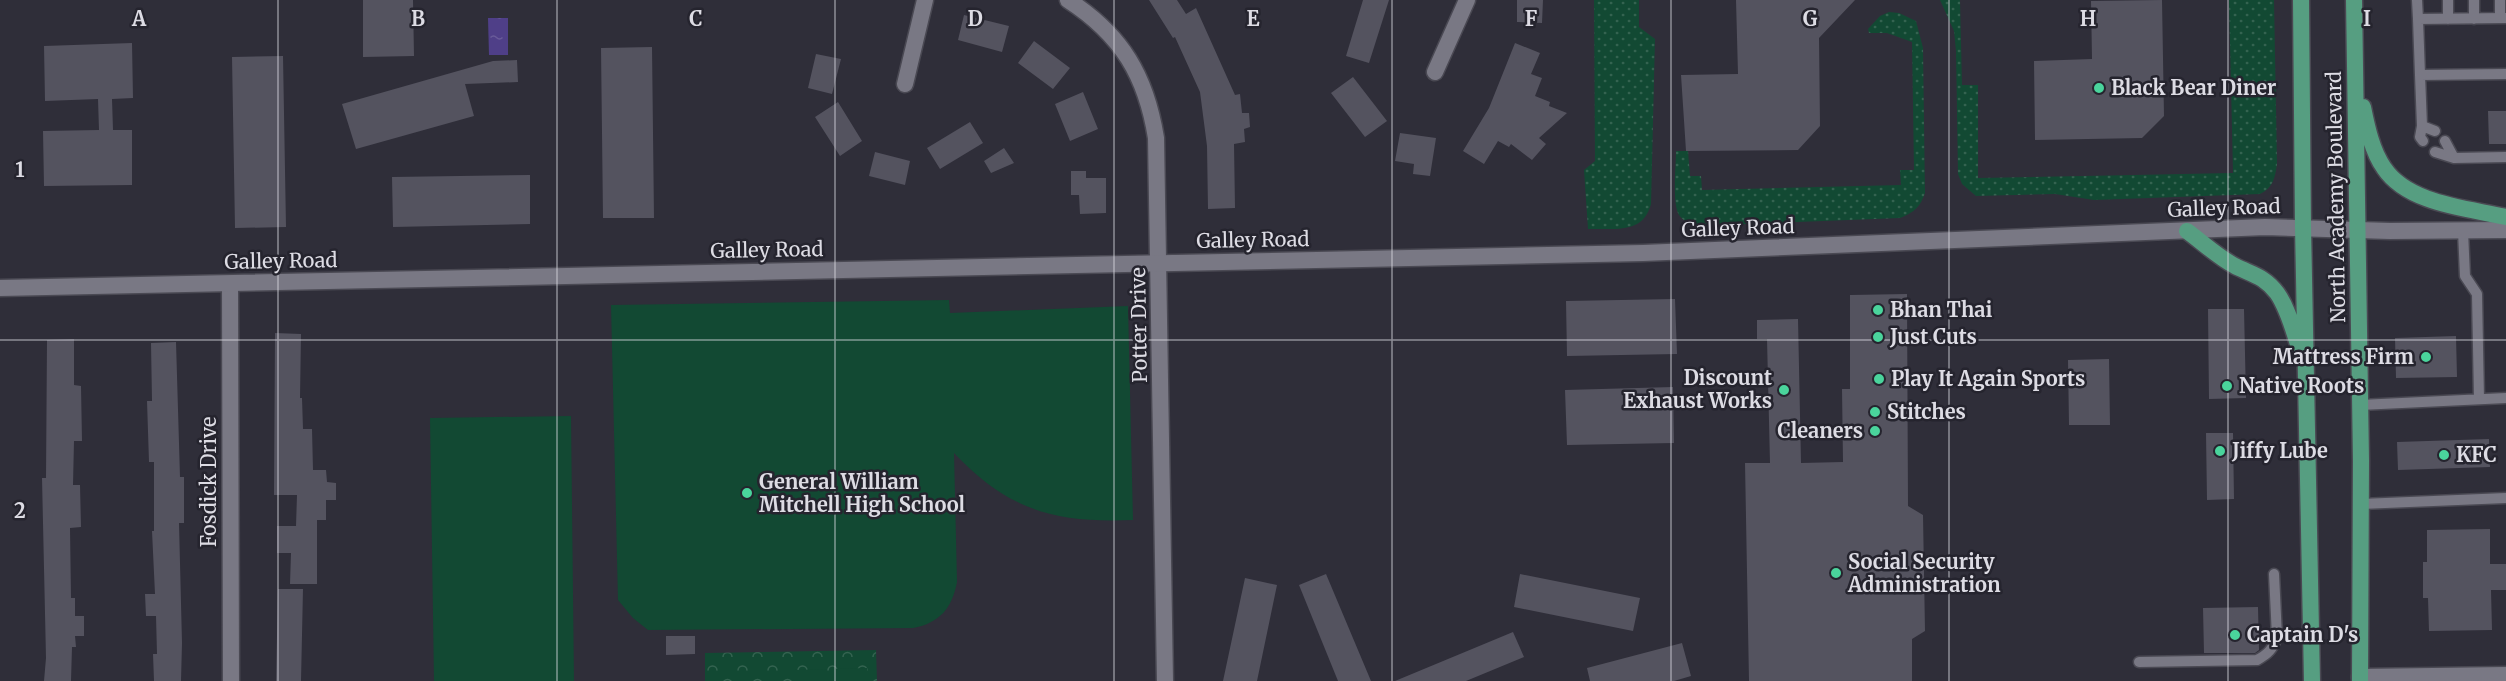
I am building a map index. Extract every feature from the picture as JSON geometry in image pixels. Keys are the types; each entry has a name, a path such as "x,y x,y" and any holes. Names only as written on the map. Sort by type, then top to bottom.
{"highway":[{"name":"North Academy Boulevard","path":"2301,0 2312,681"},
{"name":"North Academy Boulevard","path":"2354,0 2361,504 2360,679"},
{"path":"2355,73 2369,135 2383,167 2395,182 2425,198 2506,217"},
{"path":"2187,231 2235,266 2256,274 2270,284 2287,313 2307,368"}],"main road":[{"path":"905,84 925,0"},
{"name":"Potter Drive","path":"1068,0 1093,18 1112,38 1140,76 1156,138 1165,681"},
{"path":"1435,72 1467,0"},
{"name":"Galley Road","path":"0,288 1643,253 2303,227 2358,230 2506,230"},
{"name":"Fosdick Drive","path":"230,284 231,681"},
{"path":"2360,679 2506,675"}],"lane":[{"path":"2417,0 2422,126 2420,137 2423,141"},
{"path":"2448,0 2448,19"},
{"path":"2474,0 2474,19"},
{"path":"2418,19 2503,18 2500,0"},
{"path":"2420,75 2506,74"},
{"path":"2422,126 2434,131"},
{"path":"2445,141 2454,158"},
{"path":"2435,152 2454,158 2506,157"},
{"path":"2463,231 2465,276 2477,294 2479,399"},
{"path":"2360,405 2506,398"},
{"path":"2361,504 2506,498"},
{"path":"2139,662 2257,660 2266,655 2277,637 2274,574"}],"green space":[{"path":"1594,0 1639,0 1639,27 1655,39 1651,204 1641,221 1626,228 1588,229 1584,170 1595,161"},
{"path":"1940,0 1960,0 1962,85 1978,85 1978,178 2233,173 2229,0 2274,0 2277,164 2273,182 2260,194 2094,200 2055,194 1976,196 1962,184 1958,174 1954,31"},
{"path":"1889,12 1899,13 1916,21 1923,48 1925,193 1921,202 1910,214 1900,218 1695,226 1686,222 1679,215 1675,194 1676,151 1688,151 1690,176 1701,176 1702,190 1901,185 1900,170 1914,170 1912,42 1887,33 1869,33 1868,29 1880,16"},
{"path":"949,300 950,313 1128,306 1133,520 1080,519 1035,509 994,488 974,473 954,453 957,582 948,607 931,622 913,628 648,630 633,618 618,600 611,305"},
{"path":"571,416 574,681 434,681 430,418"},
{"path":"876,650 877,681 705,681 705,653"},
{"path":"867,668 867,681 835,681 835,669"},
{"path":"827,669 827,681 795,681 795,670"}],"water":[{"path":"488,18 508,18 508,55 489,55"}],"building":[{"path":"363,0 413,0 414,56 363,57"},
{"path":"1149,0 1177,0 1186,14 1196,8 1235,95 1240,94 1242,113 1249,113 1250,127 1244,129 1245,142 1234,144 1235,208 1208,209 1207,146 1200,92 1175,37 1173,38"},
{"path":"1363,0 1389,0 1369,63 1346,56"},
{"path":"1517,0 1543,0 1542,23 1517,22"},
{"path":"1736,0 1855,0 1819,38 1820,126 1798,150 1686,151 1681,75 1738,74"},
{"name":"Black Bear Diner","path":"2162,0 2164,116 2142,138 2035,140 2034,61 2092,59 2091,1"},
{"path":"964,15 1009,26 1002,52 958,40"},
{"path":"1034,41 1070,68 1053,89 1018,63"},
{"path":"132,43 133,98 112,99 113,130 132,130 132,185 44,186 43,131 99,130 98,99 45,101 44,46"},
{"path":"1515,43 1540,53 1531,74 1542,78 1535,96 1550,102 1549,106 1567,113 1539,138 1546,144 1532,160 1511,144 1509,147 1498,141 1484,164 1463,151 1489,108"},
{"path":"652,47 654,218 603,218 601,48"},
{"path":"816,54 841,59 832,94 808,88"},
{"path":"283,56 286,227 235,228 232,57"},
{"path":"517,60 518,82 465,84 474,116 356,149 342,104 493,61"},
{"path":"1353,77 1387,121 1365,137 1331,93"},
{"path":"1083,92 1098,129 1070,141 1055,104"},
{"path":"838,102 862,141 840,156 815,117"},
{"path":"2488,111 2506,111 2506,144 2489,144"},
{"path":"970,122 983,143 940,169 927,148"},
{"path":"1400,133 1436,138 1430,176 1413,174 1414,164 1395,161"},
{"path":"1004,148 1014,163 991,173 984,161"},
{"path":"875,152 910,161 905,185 869,176"},
{"path":"1071,171 1086,171 1086,178 1106,178 1106,213 1080,214 1079,195 1071,195"},
{"path":"530,175 530,224 393,227 392,177"},
{"name":"Social Security Administration","path":"1907,294 1908,506 1923,515 1925,631 1912,639 1912,681 1749,681 1745,463 1770,463 1767,339 1757,339 1757,320 1798,319 1801,463 1843,462 1842,389 1850,389 1850,295"},
{"path":"1675,299 1677,354 1567,356 1566,301"},
{"path":"2208,309 2244,309 2246,398 2209,399"},
{"path":"275,333 301,334 300,398 302,398 303,429 312,429 313,470 326,470 327,482 336,483 336,500 326,500 326,520 317,520 317,584 290,584 291,553 277,553 277,526 296,526 297,495 274,495"},
{"name":"Mattress Firm","path":"2456,336 2457,377 2396,378 2395,338"},
{"path":"74,339 74,385 81,386 82,441 74,441 73,485 80,485 81,527 70,528 71,598 75,598 75,616 84,616 84,636 75,636 76,647 72,647 71,681 44,681 46,658 42,478 46,478 47,340"},
{"path":"176,342 180,477 184,477 184,523 179,523 181,681 154,681 153,654 157,654 156,616 146,616 145,594 155,594 152,531 154,531 154,462 149,462 147,401 152,401 151,343"},
{"path":"2109,359 2110,425 2069,425 2068,360"},
{"path":"1673,387 1674,443 1567,445 1565,390"},
{"name":"Jiffy Lube","path":"2206,433 2233,433 2234,499 2207,500"},
{"name":"KFC","path":"2489,439 2490,467 2398,470 2397,442"},
{"path":"2490,529 2490,564 2506,564 2506,590 2491,590 2492,630 2429,631 2428,598 2423,598 2423,562 2427,562 2427,530"},
{"path":"1326,574 1371,681 1338,681 1299,585"},
{"path":"1520,574 1640,598 1633,631 1514,607"},
{"path":"1245,578 1277,585 1257,681 1223,681"},
{"path":"278,589 303,589 301,681 276,681"},
{"name":"Captain D's","path":"2258,607 2259,650 2255,653 2204,653 2203,608"},
{"path":"1513,632 1524,657 1466,681 1395,681"},
{"path":"666,636 695,636 695,654 666,655"},
{"path":"1682,643 1691,676 1674,681 1590,681 1587,668"}],"place":[{"name":"Black Bear Diner","path":"2099,88"},
{"name":"Bhan Thai","path":"1878,310"},
{"name":"Just Cuts","path":"1878,337"},
{"name":"Mattress Firm","path":"2426,357"},
{"name":"Play It Again Sports","path":"1879,379"},
{"name":"Native Roots","path":"2227,386"},
{"name":"Discount Exhaust Works","path":"1784,390"},
{"name":"Stitches","path":"1875,412"},
{"name":"Cleaners","path":"1875,431"},
{"name":"Jiffy Lube","path":"2220,451"},
{"name":"KFC","path":"2444,455"},
{"name":"General William Mitchell High School","path":"747,493"},
{"name":"Social Security Administration","path":"1836,573"},
{"name":"Captain D's","path":"2235,635"}]}
